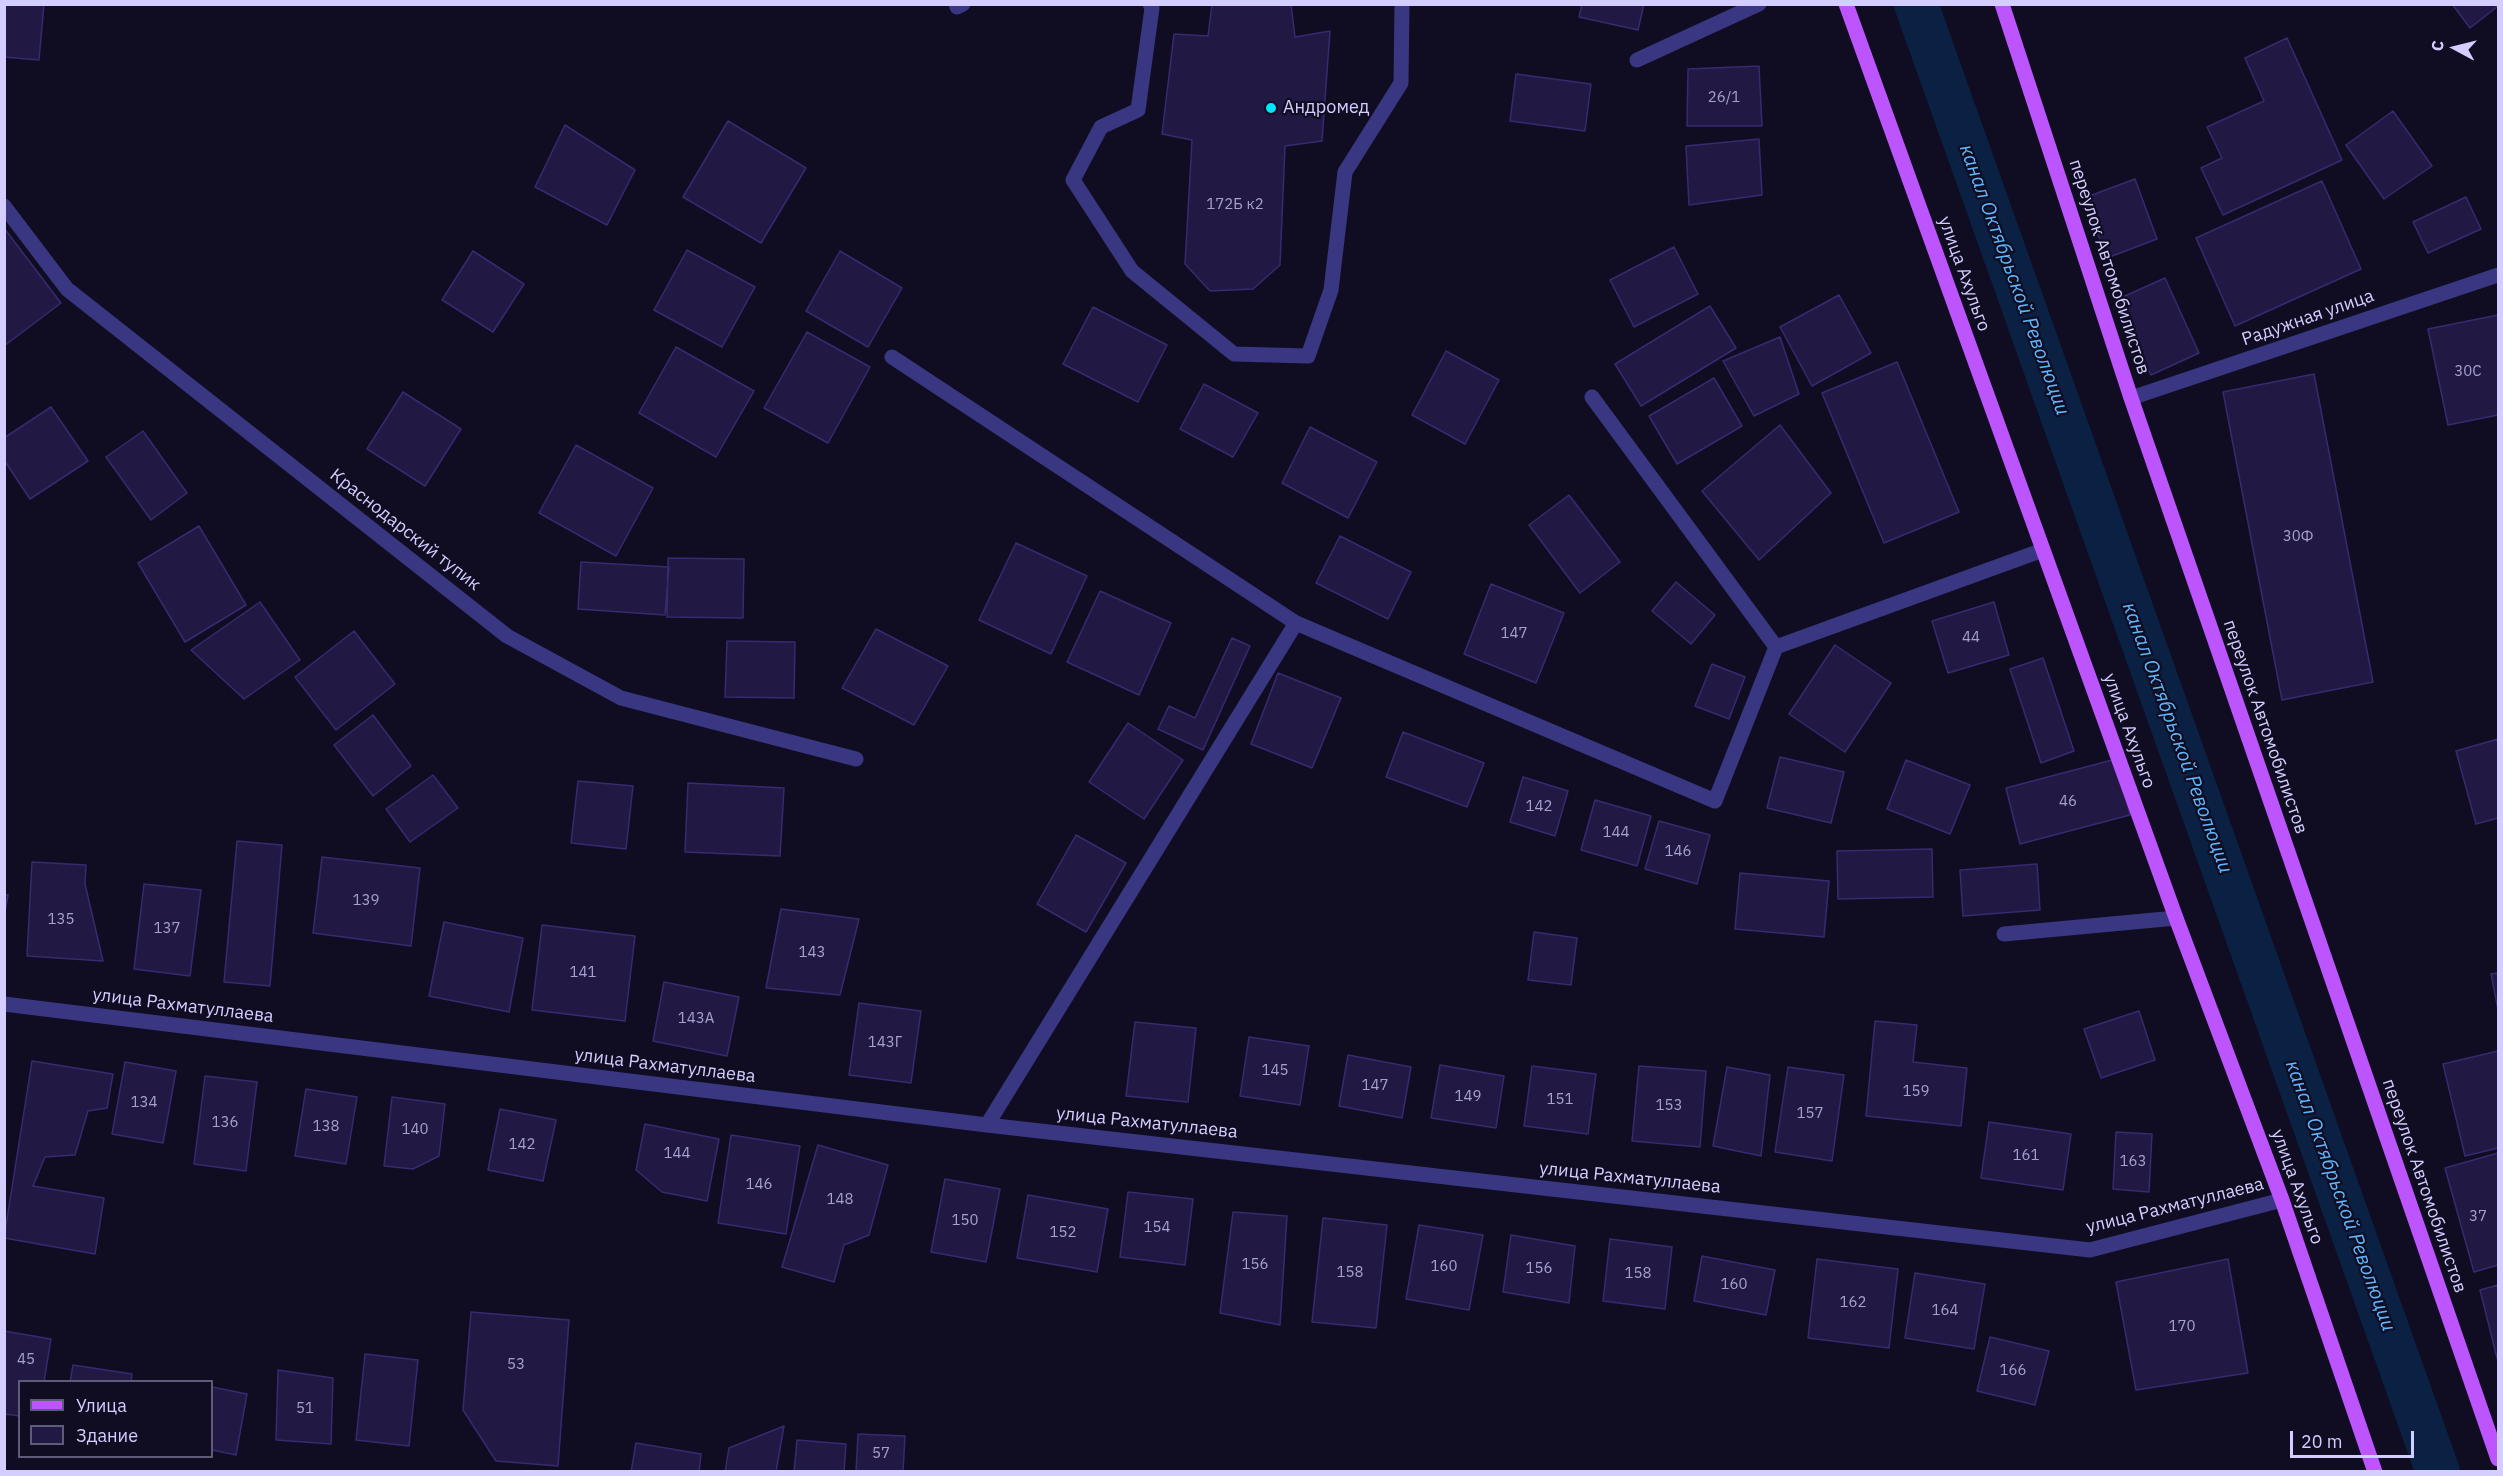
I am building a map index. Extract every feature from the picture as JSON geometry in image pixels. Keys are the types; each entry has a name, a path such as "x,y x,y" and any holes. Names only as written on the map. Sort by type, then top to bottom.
{"main road":[{"name":"улица Ахульго","path":"1846,4 2176,918 2282,1200 2375,1472"},
{"name":"переулок Автомобилистов","path":"2002,4 2131,398 2499,1459"}],"street":[{"path":"956,4 957,7 963,4"},
{"path":"1150,4 1152,9 1138,110 1101,127 1073,180 1132,271 1234,354 1308,356 1331,290 1345,172 1401,83 1402,4"},
{"path":"1637,60 1759,4"},
{"name":"Краснодарский тупик","path":"4,206 67,289 507,636 621,698 856,759"},
{"name":"Радужная улица","path":"2131,398 2499,275"},
{"path":"892,357 1296,623 1715,801 1776,646 2043,550"},
{"path":"1592,397 1776,646"},
{"path":"987,1125 1296,623"},
{"path":"2004,934 2176,918"},
{"name":"улица Рахматуллаева","path":"4,1004 987,1125 2091,1250 2282,1200"}],"building":[{"path":"4,4 44,4 39,60 4,57"},
{"path":"1212,4 1291,4 1295,37 1330,31 1322,141 1285,146 1280,265 1253,289 1210,291 1185,264 1192,140 1162,134 1174,34 1208,36"},
{"path":"1582,4 1644,4 1638,30 1579,17"},
{"path":"2452,4 2498,4 2498,6 2470,28"},
{"path":"2287,38 2342,160 2223,215 2201,168 2222,158 2207,127 2264,101 2245,58"},
{"path":"1759,66 1762,126 1687,126 1688,69"},
{"path":"1516,74 1591,84 1585,131 1510,121"},
{"path":"2393,111 2432,166 2384,199 2346,145"},
{"path":"728,121 806,168 761,243 683,197"},
{"path":"565,125 635,170 607,225 535,187"},
{"path":"1759,139 1762,195 1689,205 1686,146"},
{"path":"2135,179 2157,239 2107,258 2084,198"},
{"path":"2322,181 2361,269 2235,326 2196,238"},
{"path":"2466,197 2481,229 2428,253 2413,222"},
{"path":"4,228 61,303 4,346"},
{"path":"1674,247 1698,294 1634,327 1610,280"},
{"path":"687,250 755,287 722,347 654,310"},
{"path":"473,251 524,284 493,332 442,300"},
{"path":"840,251 902,288 868,347 806,311"},
{"path":"2165,278 2199,353 2151,375 2116,300"},
{"path":"1839,295 1871,353 1812,386 1780,327"},
{"path":"1710,306 1736,348 1641,406 1615,364"},
{"path":"1093,307 1167,345 1138,402 1063,364"},
{"path":"2498,315 2498,415 2448,425 2428,329"},
{"path":"807,332 870,367 828,443 764,408"},
{"path":"1780,337 1799,394 1754,416 1723,361"},
{"path":"676,347 754,391 716,457 639,413"},
{"path":"1446,351 1499,380 1465,444 1412,415"},
{"path":"1897,362 1959,512 1884,543 1822,393"},
{"path":"2314,374 2373,682 2282,700 2223,392"},
{"path":"1714,378 1742,426 1677,464 1649,416"},
{"path":"1204,384 1258,413 1233,457 1180,429"},
{"path":"403,392 461,429 425,486 367,449"},
{"path":"51,407 88,461 30,499 4,460 4,438"},
{"path":"1780,425 1831,493 1759,560 1702,491"},
{"path":"1310,427 1377,462 1348,518 1282,483"},
{"path":"143,431 187,493 151,520 106,457"},
{"path":"576,445 653,488 616,556 539,513"},
{"path":"1569,495 1620,562 1580,593 1529,525"},
{"path":"199,526 246,605 185,642 138,563"},
{"path":"1340,536 1411,572 1388,619 1316,583"},
{"path":"1016,543 1087,576 1051,654 979,620"},
{"path":"668,558 744,559 743,618 667,617"},
{"path":"581,562 669,567 665,615 578,609"},
{"path":"1676,582 1715,615 1691,644 1652,611"},
{"path":"1491,584 1564,613 1536,683 1464,654"},
{"path":"1100,591 1171,623 1139,695 1067,662"},
{"path":"260,602 300,660 244,699 191,650"},
{"path":"1994,602 2009,655 1948,673 1932,621"},
{"path":"876,629 948,666 914,725 842,688"},
{"path":"354,631 395,684 336,730 295,677"},
{"path":"1232,638 1250,646 1203,750 1158,729 1169,706 1195,718"},
{"path":"727,641 795,642 794,698 725,697"},
{"path":"1835,645 1891,683 1845,752 1789,714"},
{"path":"2043,658 2074,751 2041,763 2010,669"},
{"path":"1712,664 1745,677 1729,719 1695,706"},
{"path":"1278,673 1341,698 1312,768 1251,744"},
{"path":"373,715 411,766 373,796 334,745"},
{"path":"1128,723 1183,760 1144,819 1089,782"},
{"path":"1403,732 1484,763 1467,807 1386,777"},
{"path":"2498,739 2498,818 2476,824 2456,751"},
{"path":"1780,757 1844,772 1831,823 1767,808"},
{"path":"2116,759 2130,815 2020,844 2006,788"},
{"path":"1906,760 1970,785 1950,834 1887,809"},
{"path":"433,775 458,808 410,842 386,809"},
{"path":"1523,777 1568,791 1555,836 1510,822"},
{"path":"578,781 633,786 626,849 571,843"},
{"path":"688,783 784,788 780,856 685,852"},
{"path":"1595,800 1651,816 1637,866 1581,850"},
{"path":"1659,821 1710,835 1697,884 1645,869"},
{"path":"1076,835 1126,863 1086,932 1037,904"},
{"path":"237,841 282,845 270,986 224,982"},
{"path":"1932,849 1933,897 1838,899 1837,851"},
{"path":"322,857 420,868 411,946 313,933"},
{"path":"32,862 86,865 85,884 103,961 27,956"},
{"path":"2037,864 2040,910 1963,916 1960,870"},
{"path":"1740,873 1829,881 1824,937 1735,929"},
{"path":"144,884 201,890 190,976 134,969"},
{"path":"4,894 8,895 4,917"},
{"path":"781,909 859,919 840,995 766,988"},
{"path":"444,922 523,938 509,1012 429,996"},
{"path":"542,925 635,936 625,1021 532,1010"},
{"path":"1534,932 1577,938 1571,985 1528,980"},
{"path":"2498,973 2498,1009 2491,974"},
{"path":"664,982 739,997 727,1056 653,1041"},
{"path":"859,1003 921,1011 911,1083 849,1075"},
{"path":"2139,1011 2155,1060 2101,1078 2084,1029"},
{"path":"1875,1021 1917,1025 1913,1062 1967,1068 1961,1126 1866,1116"},
{"path":"1135,1022 1196,1028 1188,1102 1126,1096"},
{"path":"1249,1037 1309,1046 1300,1105 1240,1096"},
{"path":"2498,1051 2498,1148 2465,1156 2443,1064"},
{"path":"1348,1055 1411,1067 1402,1118 1339,1106"},
{"path":"32,1061 113,1074 107,1108 88,1111 75,1155 45,1157 33,1186 104,1198 95,1254 4,1238"},
{"path":"125,1062 176,1071 163,1143 112,1134"},
{"path":"1440,1065 1504,1076 1496,1128 1431,1118"},
{"path":"1532,1066 1596,1074 1588,1134 1524,1126"},
{"path":"1639,1066 1706,1071 1700,1147 1632,1141"},
{"path":"1727,1067 1770,1075 1761,1156 1713,1146"},
{"path":"1788,1067 1844,1075 1832,1161 1775,1152"},
{"path":"205,1076 257,1082 246,1171 194,1164"},
{"path":"306,1089 357,1097 346,1164 295,1156"},
{"path":"392,1097 445,1104 439,1156 413,1169 384,1166"},
{"path":"500,1109 556,1120 543,1181 488,1170"},
{"path":"1989,1122 2071,1134 2063,1190 1981,1178"},
{"path":"645,1124 719,1139 707,1201 662,1192 636,1170"},
{"path":"2116,1132 2152,1134 2149,1192 2113,1189"},
{"path":"731,1135 800,1146 786,1234 718,1223"},
{"path":"818,1145 888,1165 869,1235 844,1245 834,1282 782,1267"},
{"path":"2498,1153 2498,1265 2474,1272 2445,1168"},
{"path":"945,1179 1000,1189 986,1262 931,1252"},
{"path":"1128,1192 1193,1199 1185,1265 1120,1257"},
{"path":"1028,1195 1108,1209 1097,1272 1017,1258"},
{"path":"1233,1212 1287,1216 1280,1325 1220,1313"},
{"path":"1323,1218 1387,1225 1376,1328 1312,1322"},
{"path":"1419,1225 1483,1235 1469,1310 1406,1299"},
{"path":"1511,1235 1575,1246 1569,1303 1503,1292"},
{"path":"1610,1239 1672,1247 1665,1309 1603,1301"},
{"path":"1702,1256 1775,1270 1766,1315 1694,1301"},
{"path":"1817,1259 1898,1269 1889,1348 1808,1338"},
{"path":"2228,1259 2248,1373 2136,1390 2116,1282"},
{"path":"1915,1273 1985,1284 1974,1349 1905,1338"},
{"path":"2498,1285 2498,1358 2497,1358 2480,1290"},
{"path":"471,1312 569,1320 558,1466 496,1461 463,1410"},
{"path":"4,1331 51,1339 44,1380 18,1380 18,1416 4,1414"},
{"path":"1990,1337 2049,1351 2035,1405 1977,1391"},
{"path":"365,1354 418,1360 409,1446 356,1440"},
{"path":"73,1365 132,1374 131,1380 70,1380"},
{"path":"278,1370 333,1378 331,1444 276,1440"},
{"path":"213,1387 247,1394 236,1455 213,1450"},
{"path":"784,1426 776,1472 725,1472 729,1448"},
{"path":"858,1434 905,1436 903,1472 856,1472"},
{"path":"797,1440 846,1444 844,1472 794,1472"},
{"path":"636,1443 701,1454 699,1472 631,1472"}],"waterway":[{"name":"канал Октябрьской Революции","path":"1916,4 2438,1472"}],"place":[{"name":"Андромед","path":"1271,108"}]}
